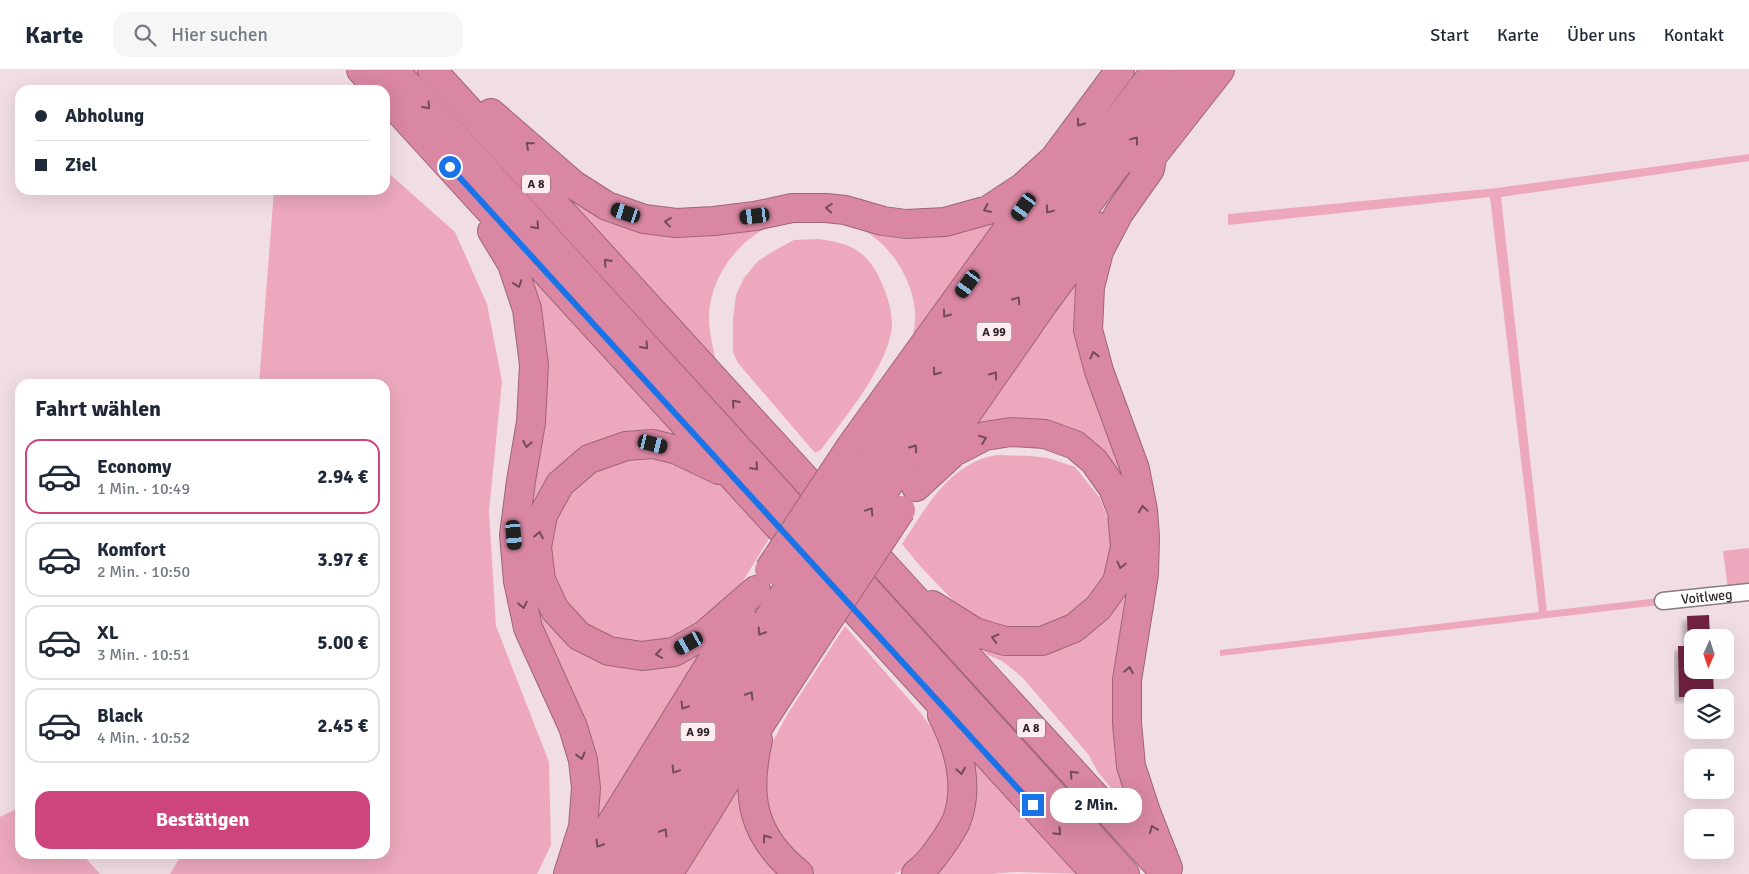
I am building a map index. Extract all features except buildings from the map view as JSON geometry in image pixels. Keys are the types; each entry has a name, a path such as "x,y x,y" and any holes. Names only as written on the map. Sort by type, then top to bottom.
{"highway":[{"path":"361,70 374,85"},
{"name":"A 8","path":"394,70 1125,874"},
{"path":"432,70 498,118 574,186 607,206 644,219 676,223 714,222 792,208 826,208 845,210 890,222 906,224 945,222 988,210 1023,186 1054,160"},
{"name":"A 8","path":"432,70 897,582 1166,874"},
{"path":"580,874 762,580 852,446 1035,191 1054,160 1120,70"},
{"name":"A 99","path":"610,874 878,477 1040,222 1156,70"},
{"name":"A 99","path":"878,477 1026,286 1188,70"},
{"path":"668,874 763,720 916,487 1044,303 1153,153 1220,70"},
{"path":"390,101 1084,861 1099,874"},
{"path":"1153,153 1150,169 1119,213 1099,251 1090,287 1088,330 1099,371 1135,469 1144,510 1144,574 1127,680 1127,723 1131,766 1146,812 1171,874"},
{"path":"464,182 465,199 491,230 512,264 527,309 534,364 531,422 514,535 518,582 528,628 574,727 583,760 586,788 583,827 568,874"},
{"path":"897,582 974,632 1005,641 1042,641 1074,628 1098,608 1117,582 1125,547 1122,512 1113,488 1094,461 1075,445 1045,434 1011,432 985,436 954,452 916,487"},
{"path":"732,477 677,450 653,444 626,446 589,459 560,484 543,515 537,547 541,580 555,610 579,636 609,651 642,656 674,652 704,635 762,580"},
{"name":"A 99","path":"639,874 685,797 795,600"},
{"path":"916,874 936,856 956,823 962,800 962,779 958,755 951,732 931,694"},
{"path":"763,720 753,762 751,794 760,829 782,860 799,874"}],"street":[{"name":"Voitlweg","path":"1663,601 1749,592"}],"shaded area":[{"path":"408,70 418,70 802,491 797,497"},
{"path":"1749,154 1749,161 1501,197 1547,611 1728,590 1723,551 1749,548 1749,598 1650,606 1220,656 1220,650 1539,612 1490,197 1228,225 1228,214 1497,188"},
{"path":"535,162 597,207 804,215 891,229 1023,197 911,347 915,324 915,310 908,282 893,256 871,235 859,228 833,221 788,221 767,228 741,246 722,271 715,286 709,316 710,334 717,365"},
{"path":"390,174 455,232 487,304 502,381 489,511 496,626 549,762 551,845 537,874 170,874 179,859 390,859 390,379 259,379 274,195 390,195"},
{"path":"818,239 847,245 867,259 879,277 886,294 890,306 892,325 889,340 875,373 853,407 821,450 815,453 738,363 733,352 733,319 736,295 744,278 758,261 794,240"},
{"path":"522,263 691,445 690,447 652,437 633,437 620,440 582,455 566,467 552,482 542,498 534,517 530,537 529,557 532,578 543,609 558,628 584,649 600,657 626,665 653,666 671,663 695,654 715,641 590,843 588,840 594,806 592,773 584,740 533,613 526,580 524,537 528,494 538,430 541,354 531,302 518,268"},
{"path":"1082,265 1084,267 1079,313 1081,338 1090,373 1124,463 1135,516 1137,539 1134,585 1115,700 1115,729 1120,760 1125,782 1137,814 1134,816 1098,772 1088,754 1022,677 1002,661 988,655 974,642 1005,651 1020,652 1035,652 1064,644 1078,637 1103,618 1116,601 1126,582 1132,559 1133,535 1129,512 1121,490 1109,470 1093,453 1074,439 1051,430 1028,426 993,429 970,436 960,442 958,441"},
{"path":"655,452 719,482 770,537 732,599 712,621 660,648 600,639 554,592 549,519 584,471"},
{"path":"997,455 1048,458 1075,467 1100,498 1109,522 1113,546 1112,569 1084,612 1039,631 986,626 962,610 902,544 930,502 953,477 980,459"},
{"path":"878,576 1120,842 1115,846 872,581"},
{"path":"845,626 920,712 944,745 952,790 945,823 908,868 894,874 812,873 770,829 764,770 772,743 787,715"},
{"path":"971,756 1020,812 1085,874 1015,872 932,874"},
{"path":"736,789 740,793 782,874 677,874"},
{"path":"15,810 15,859 86,859 100,874 0,874 0,817"}],"route":[{"path":"450,167 1033,805"}]}
